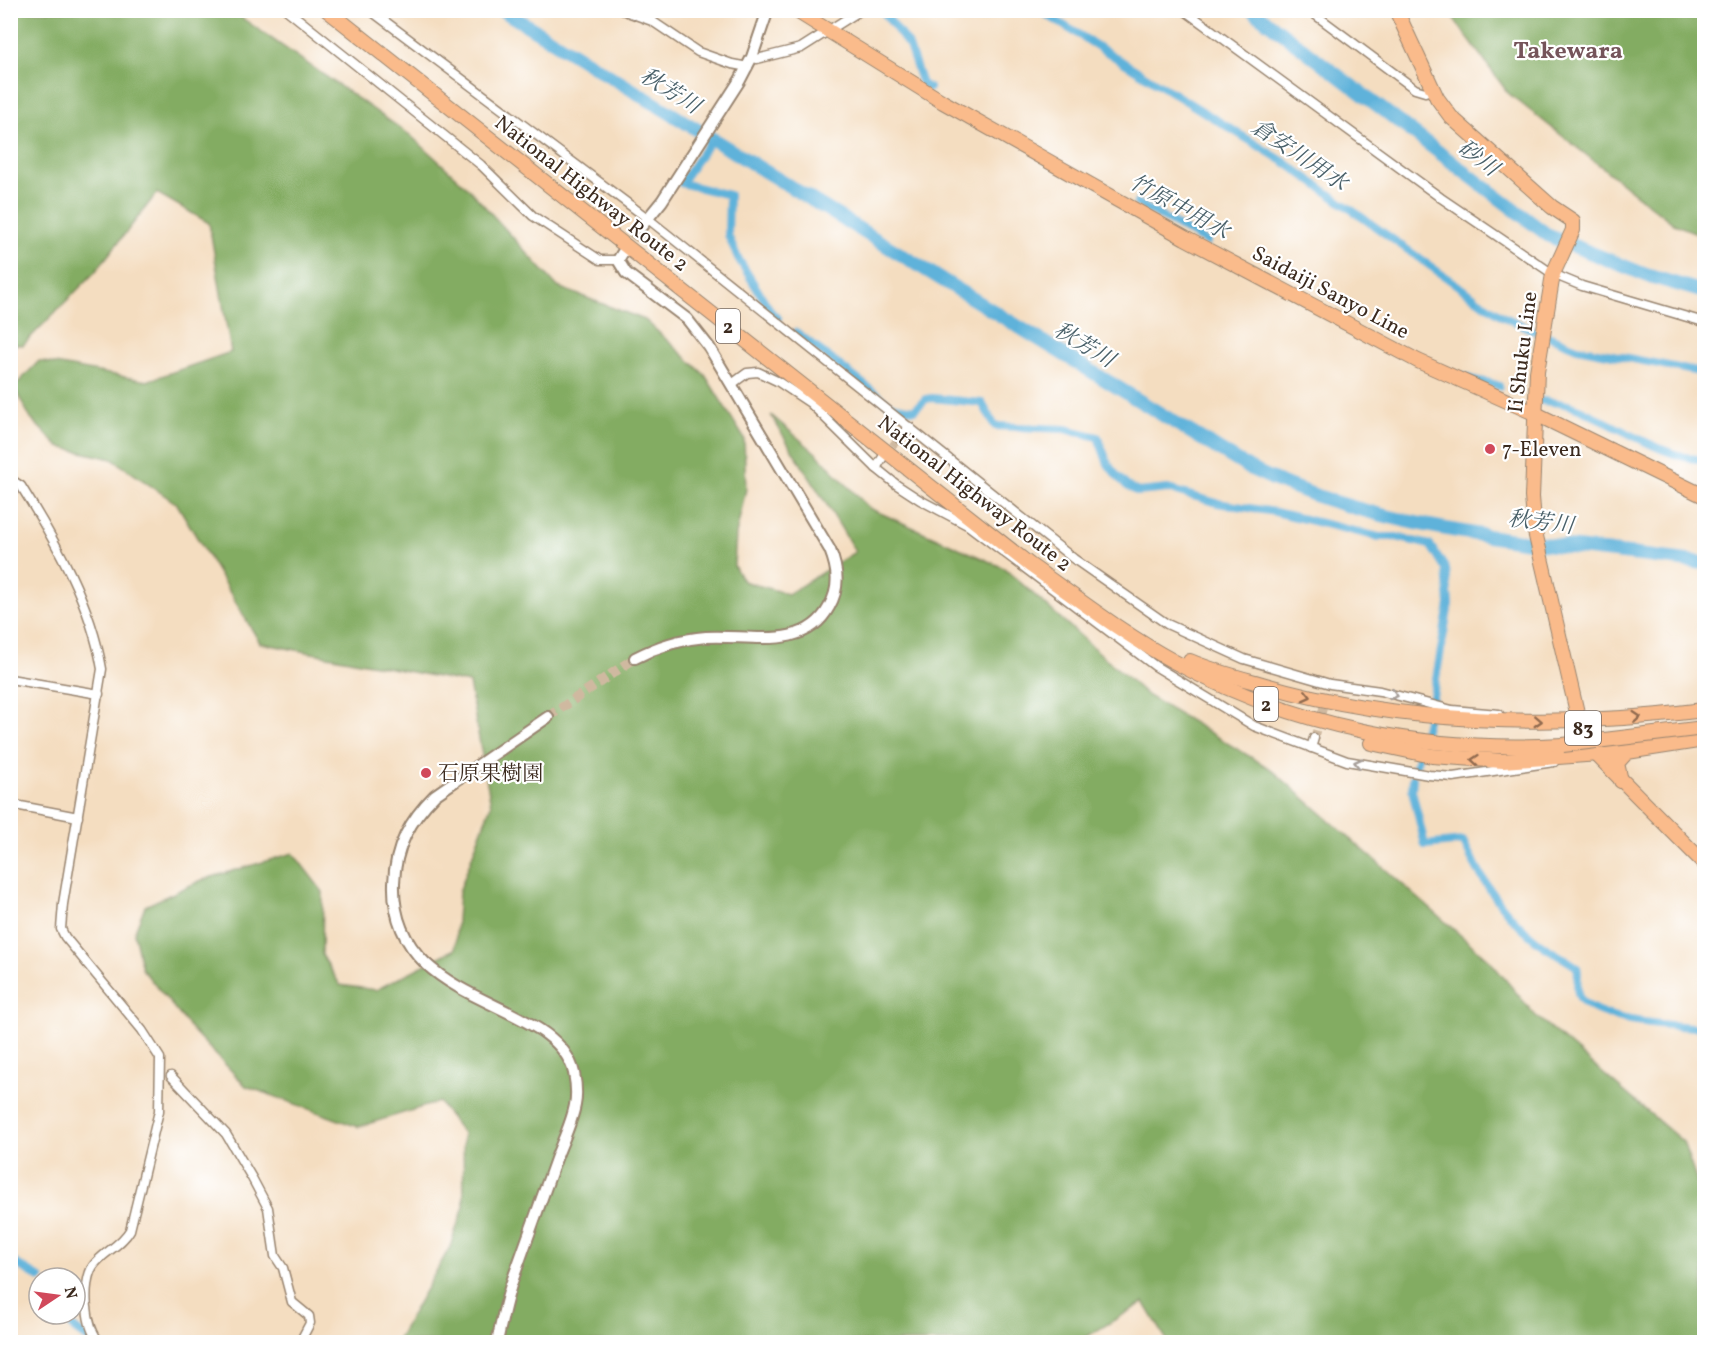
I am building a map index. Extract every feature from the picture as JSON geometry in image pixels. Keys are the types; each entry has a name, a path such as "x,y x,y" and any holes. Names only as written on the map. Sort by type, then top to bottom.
{"main road":[{"name":"National Highway Route 2","path":"327,10 1030,565 1133,637 1205,678 1277,709 1383,736 1411,746 1433,749"},
{"name":"Saidaiji Sanyo Line","path":"795,10 942,102 1185,238 1418,361 1534,413 1704,496"},
{"name":"Ii Shuku Line","path":"1396,10 1433,89 1451,117 1552,207 1573,221 1573,230 1555,271 1537,372 1532,497 1535,532 1579,721 1596,754 1704,863"},
{"path":"1133,637 1205,668 1340,704 1416,708 1502,719 1579,721 1700,710"},
{"path":"1433,749 1563,745 1704,728"},
{"path":"1433,749 1503,761 1627,752 1701,741"},
{"path":"1621,781 1617,763 1627,752"}],"street":[{"path":"287,10 480,165 533,216 600,260 621,256 626,273 672,307 699,332 830,550 838,575 834,599 820,620 800,634 775,638 732,636 688,639 653,649 635,658"},
{"path":"370,10 910,427 1074,559 1167,624 1244,659 1329,688 1380,691 1416,708"},
{"path":"622,10 652,21 698,52 732,64 781,55 801,48 861,10"},
{"path":"643,223 662,201 750,62 768,10"},
{"path":"1184,10 1432,191 1555,271 1603,292 1704,321"},
{"path":"1309,10 1415,89 1425,92 1433,89"},
{"path":"732,384 747,373 758,372 777,381 810,404 876,468 920,501 969,526 1155,666 1237,718 1347,760 1429,775 1453,777 1544,765 1580,754"},
{"path":"899,438 910,427"},
{"path":"876,468 883,458"},
{"path":"10,479 21,486 29,498 63,561 94,632 102,669 62,929 64,937 153,1046 160,1058 161,1077 156,1126 130,1230 124,1240 94,1263 90,1270 89,1328 100,1342"},
{"path":"10,679 99,694"},
{"path":"1700,710 1701,741"},
{"path":"497,1342 513,1279 575,1105 573,1071 558,1043 543,1032 451,983 422,959 401,925 394,889 394,873 400,844 407,829 430,799 548,717"},
{"path":"1311,748 1314,738"},
{"path":"10,804 78,817"},
{"path":"171,1076 226,1134 268,1208 275,1256 282,1268 292,1302 309,1316 310,1323 300,1342"}],"green space":[{"path":"11,11 232,11 410,135 468,188 558,287 645,320 705,375 744,438 746,489 736,534 734,566 743,581 788,594 855,552 771,415 816,453 869,508 1004,568 1148,696 1271,769 1490,961 1535,1015 1683,1142 1704,1202 1704,1342 1168,1342 1144,1302 1078,1342 396,1342 450,1247 464,1206 463,1134 439,1102 358,1127 246,1086 193,1031 142,969 134,933 145,906 202,880 293,853 323,892 322,955 340,985 376,990 455,949 459,892 491,805 469,683 260,643 177,504 112,459 59,447 31,419 14,387 39,361 147,381 231,352 209,223 157,193 95,272 23,345 11,344"},
{"path":"1448,11 1704,11 1704,236 1674,224 1508,93"}],"waterway":[{"name":"秋芳川","path":"502,10 1249,468 1303,491 1358,509 1414,523 1472,534 1704,563"},
{"name":"竹原中用水","path":"882,10 909,46 922,84 929,88"},
{"name":"倉安川用水","path":"1039,10 1286,163 1475,298 1504,317 1537,332"},
{"name":"砂川","path":"1252,10 1549,236 1646,275 1704,292"},
{"path":"711,140 681,183 729,195 728,235 738,258 772,313 778,318"},
{"name":"竹原中用水","path":"1137,203 1207,242"},
{"path":"796,332 892,406 914,410 926,399 932,398 982,403 995,426 1065,429 1098,437 1108,464 1127,486 1138,492 1168,489 1217,503 1275,512 1379,537 1396,537 1430,545 1446,569 1449,604 1433,696 1415,769"},
{"name":"倉安川用水","path":"1548,336 1577,348 1704,373"},
{"name":"竹原中用水","path":"1466,377 1499,386"},
{"name":"竹原中用水","path":"1542,401 1570,406 1588,413 1675,454 1704,459"},
{"path":"1413,778 1412,790 1425,845 1463,841 1487,886 1507,913 1531,937 1577,967 1578,994 1589,1006 1620,1018 1704,1028"},
{"path":"10,1260 27,1270"},
{"path":"71,1326 92,1342"}],"tunnel":[{"path":"624,252 640,228"},
{"path":"885,455 899,438"},
{"path":"548,717 635,658"},
{"path":"1314,738 1328,692"}],"place":[{"name":"7-Eleven","path":"1490,449"},
{"name":"石原果樹園","path":"426,773"}],"district":[{"name":"Takewara","path":"1568,50"}]}
